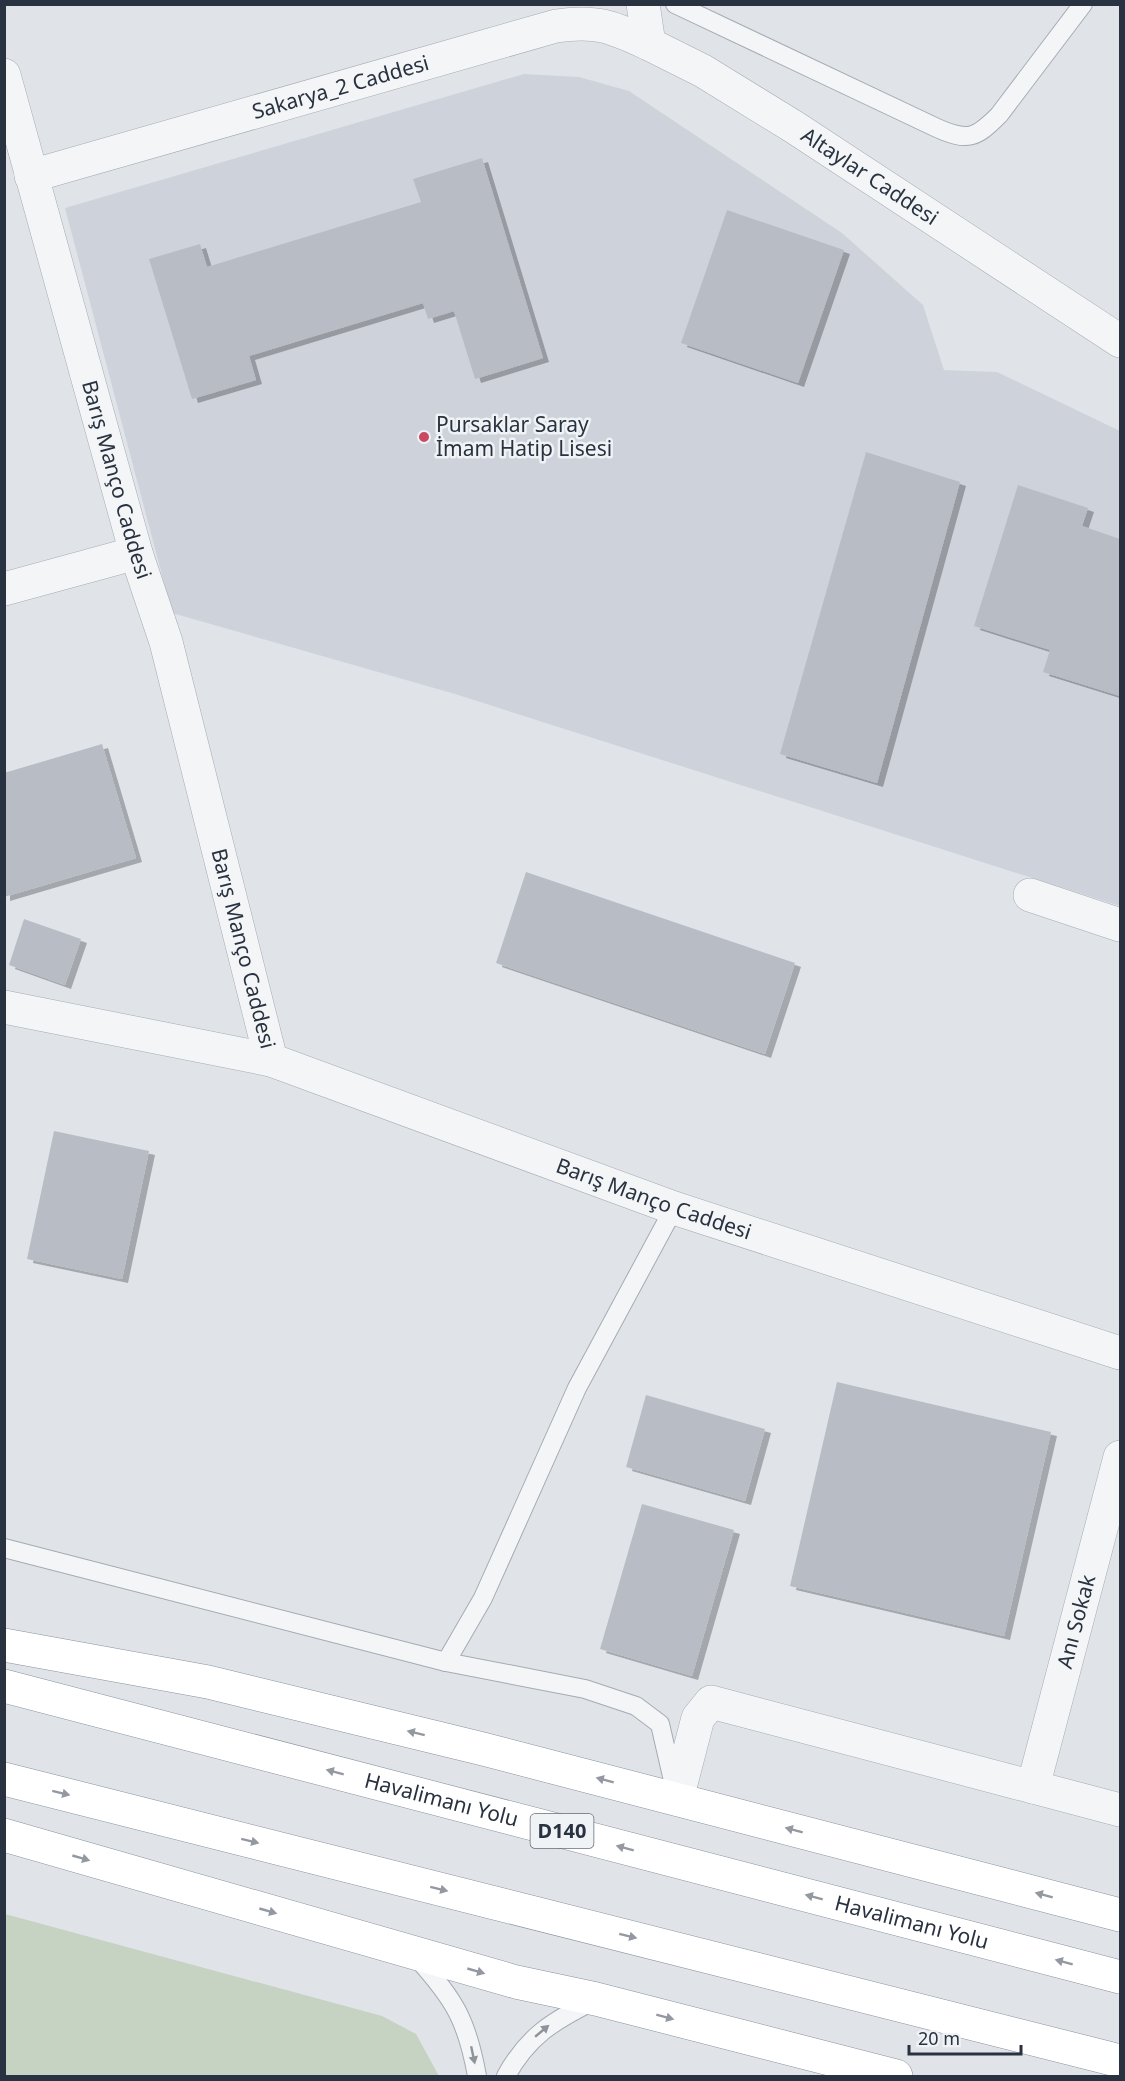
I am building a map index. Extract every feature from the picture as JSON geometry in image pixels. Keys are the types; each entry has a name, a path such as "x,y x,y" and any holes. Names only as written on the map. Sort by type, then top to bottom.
{"highway":[{"path":"4,1646 208,1682 677,1799 1120,1915"},
{"name":"Havalimanı Yolu","path":"4,1686 1120,1977"},
{"path":"4,1779 1120,2061"},
{"path":"4,1835 516,1982 596,1999 896,2076"}],"street":[{"path":"643,4 649,44"},
{"name":"Sakarya_2 Caddesi","path":"31,176 556,26 585,21 611,27 649,44"},
{"name":"Altaylar Caddesi","path":"649,44 703,71 794,127 1120,340"},
{"name":"Barış Manço Caddesi","path":"4,75 136,553 166,642 271,1060 674,1208 1120,1353"},
{"path":"4,589 136,553"},
{"path":"1030,895 1120,925"},
{"path":"4,1007 271,1060"},
{"name":"Anı Sokak","path":"1033,1787 1120,1457"},
{"path":"677,1799 698,1718 711,1702 1120,1810"}],"lane":[{"path":"675,4 956,137 972,137 985,129 999,115 1083,4"},
{"path":"446,1662 483,1598 577,1388 674,1208"},
{"path":"4,1548 446,1662 585,1689 636,1706 660,1724 677,1799"},
{"path":"412,1953 442,1985 459,2010 468,2033 477,2076"},
{"path":"506,2076 538,2033 558,2019 596,1999"}],"shaded area":[{"path":"524,74 579,77 629,91 842,233 923,305 944,370 997,372 1120,431 1120,906 455,694 172,613 65,208"}],"green space":[{"path":"5,1914 382,2016 416,2034 439,2076 5,2076"}],"building":[{"path":"482,158 543,358 475,379 454,311 428,319 423,303 249,356 256,380 192,399 149,259 200,244 207,267 421,202 413,179"},
{"path":"727,210 844,250 798,383 681,343"},
{"path":"866,452 960,482 877,783 780,754"},
{"path":"1018,485 1088,508 1082,526 1120,539 1120,696 1043,672 1050,650 974,626"},
{"path":"102,744 136,858 4,897 4,773"},
{"path":"526,872 795,963 765,1054 496,963"},
{"path":"24,919 81,939 65,985 9,965"},
{"path":"54,1131 149,1151 122,1279 27,1259"},
{"path":"837,1382 1051,1432 1004,1636 790,1586"},
{"path":"646,1395 765,1429 745,1501 626,1467"},
{"path":"642,1504 734,1530 692,1676 600,1649"}],"place":[{"name":"Pursaklar Saray İmam Hatip Lisesi","path":"424,437"}]}
